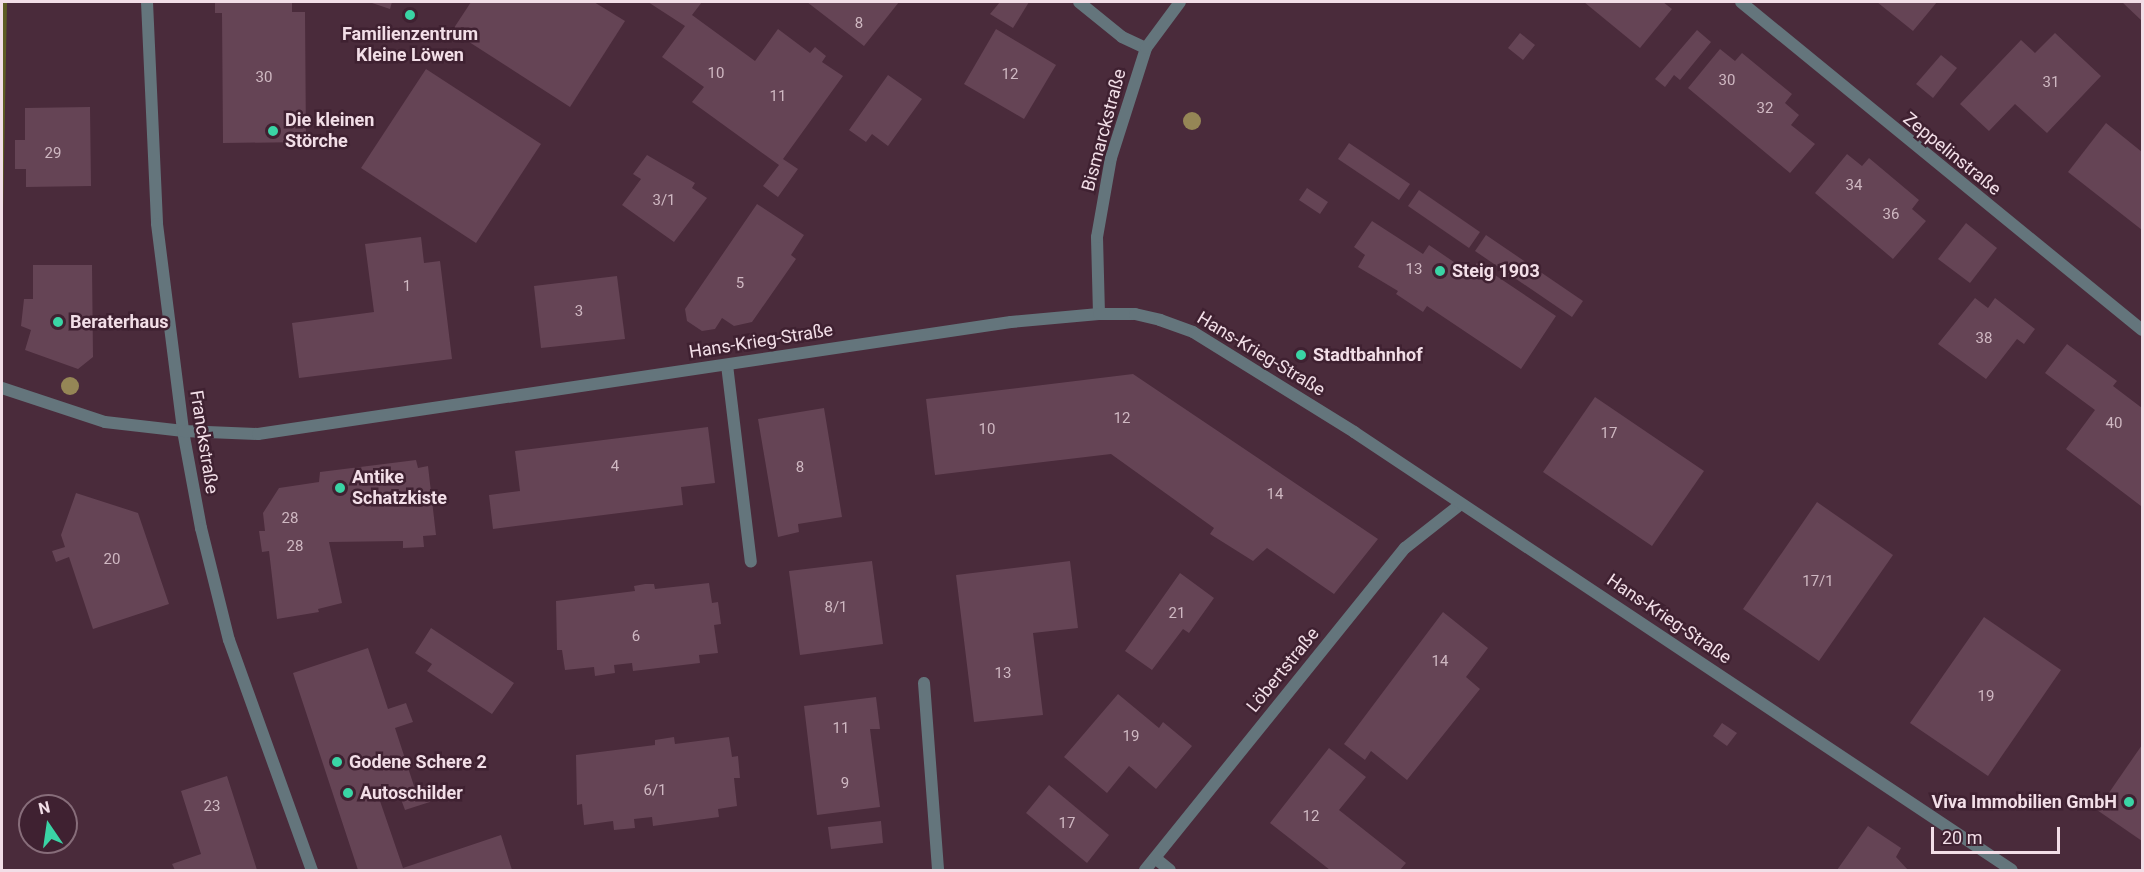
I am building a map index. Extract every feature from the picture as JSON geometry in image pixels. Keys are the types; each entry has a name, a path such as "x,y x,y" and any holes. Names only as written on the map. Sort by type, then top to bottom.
{"street":[{"name":"Franckstraße","path":"147,2 157,224 183,431 205,549 229,640 312,870"},
{"path":"1079,2 1122,37 1146,48"},
{"name":"Bismarckstraße","path":"1099,314 1100,220 1111,158 1146,48 1180,2"},
{"name":"Zeppelinstraße","path":"1741,2 2142,330"},
{"name":"Hans-Krieg-Straße","path":"2,388 105,422 183,431 258,434 956,329 1099,314 1135,314 1193,332 1461,504 2012,870"},
{"path":"727,365 751,562"},
{"name":"Löbertstraße","path":"1144,870 1405,548 1461,504"},
{"path":"924,683 938,870"},
{"path":"1155,858 1170,870"}],"shaded area":[{"path":"2,2 7,2 2,265"}],"building":[{"path":"215,2 292,2 292,12 305,12 306,142 223,143 222,13 215,13"},
{"path":"369,2 392,2 390,9"},
{"path":"471,2 594,2 625,21 570,107 452,31"},
{"path":"648,2 702,2 692,15 755,61 778,29 810,53 815,47 826,56 822,62 843,76 783,159 798,169 778,197 763,186 779,165 692,102 704,87 662,57 685,26"},
{"path":"807,2 899,2 864,46"},
{"path":"1000,2 1029,2 1013,28 990,14"},
{"path":"1584,2 1663,2 1672,9 1640,48"},
{"path":"1877,2 1937,2 1913,31"},
{"path":"2122,2 2142,2 2142,21"},
{"path":"996,29 1056,65 1024,119 964,84"},
{"path":"1697,30 1711,42 1680,80 1674,75 1665,87 1655,79"},
{"path":"1520,33 1535,45 1523,60 1508,48"},
{"path":"2055,33 2101,76 2047,133 2015,104 1989,131 1960,104 2021,40 2035,53"},
{"path":"1720,49 1735,61 1742,53 1792,94 1785,103 1799,115 1791,125 1815,144 1790,173 1688,88"},
{"path":"1941,55 1957,68 1933,98 1916,84"},
{"path":"426,69 541,144 476,243 361,168"},
{"path":"888,75 922,99 888,146 872,134 866,142 849,130"},
{"path":"90,107 91,186 26,187 26,169 15,169 15,140 25,140 25,108"},
{"path":"2106,123 2142,152 2142,230 2068,172"},
{"path":"1349,143 1410,184 1399,200 1338,159"},
{"path":"1847,154 1862,166 1869,158 1919,200 1912,209 1926,221 1893,259 1815,193"},
{"path":"647,155 695,183 692,188 707,198 674,242 622,205 641,179 633,174"},
{"path":"1307,188 1328,202 1320,214 1299,200"},
{"path":"1419,190 1480,232 1469,248 1408,206"},
{"path":"757,204 804,235 791,255 796,259 752,322 734,326 722,318 715,329 702,331 687,321 685,309"},
{"path":"1372,221 1423,254 1429,245 1470,273 1477,263 1556,316 1521,369 1427,306 1423,312 1396,294 1398,291 1358,267 1365,255 1354,247"},
{"path":"1966,223 1997,248 1970,283 1938,259"},
{"path":"1486,235 1583,301 1572,317 1475,251"},
{"path":"421,237 424,263 440,261 452,359 299,378 292,323 374,312 365,244"},
{"name":"Beraterhaus","path":"33,265 92,265 93,357 78,369 25,350 31,330 21,326 24,299 33,299"},
{"path":"617,276 625,339 541,348 534,286"},
{"path":"1975,298 1988,308 1995,298 2035,329 2024,344 2017,339 1986,379 1938,344"},
{"path":"2067,344 2117,381 2113,386 2142,408 2141,506 2066,449 2095,410 2045,373"},
{"path":"1133,374 1378,539 1334,594 1267,548 1253,561 1210,534 1214,528 1111,454 935,475 926,399"},
{"path":"1595,397 1704,471 1652,546 1543,472"},
{"path":"824,408 842,517 798,524 799,532 778,537 758,419"},
{"path":"708,427 715,483 681,487 683,505 493,529 489,495 520,491 515,451"},
{"path":"416,460 418,468 428,466 436,535 423,536 424,547 403,548 403,541 329,542 342,603 318,609 319,612 277,619 269,551 262,552 259,531 265,531 263,513 279,488 319,482 320,472"},
{"path":"76,493 138,513 169,604 93,629 69,557 56,562 52,551 65,547 61,535"},
{"path":"1817,502 1893,555 1819,661 1743,609"},
{"path":"872,561 883,644 800,655 789,571"},
{"path":"1070,561 1078,628 1033,633 1043,715 974,722 956,575"},
{"path":"1180,573 1214,598 1189,633 1183,629 1152,670 1125,651"},
{"path":"709,583 712,603 718,602 721,624 714,625 718,653 699,655 700,663 633,671 632,663 614,665 615,673 595,676 594,667 565,670 562,650 557,650 556,601 635,591 634,586 645,584 654,584 655,589"},
{"path":"1443,612 1488,648 1466,677 1480,689 1407,780 1371,751 1365,760 1344,744"},
{"path":"1984,617 2061,670 1988,776 1910,723"},
{"path":"431,628 514,683 492,714 427,671 432,664 415,653"},
{"path":"368,648 388,709 406,703 413,722 395,728 415,789 431,784 436,800 405,810 399,794 380,801 403,868 501,835 512,870 358,870 293,673"},
{"path":"1118,694 1159,728 1163,722 1192,746 1156,789 1129,766 1107,793 1064,757"},
{"path":"876,697 880,729 870,729 880,807 817,815 804,706"},
{"path":"1722,723 1737,733 1727,746 1713,736"},
{"path":"674,737 675,744 729,737 732,757 738,756 740,778 734,778 737,806 718,809 719,817 653,826 652,817 634,819 635,828 614,830 613,821 584,825 582,804 577,805 576,755 655,745 655,740"},
{"path":"2142,745 2142,841 2097,810"},
{"path":"1329,748 1366,777 1339,810 1406,863 1400,870 1330,870 1270,823"},
{"path":"227,776 257,870 175,870 172,864 201,854 181,791"},
{"path":"1049,785 1109,835 1087,863 1026,813"},
{"path":"881,821 883,843 831,849 828,827"},
{"path":"1868,826 1901,848 1896,857 1908,870 1837,870"}],"place":[{"name":"Familienzentrum Kleine Löwen","path":"410,15"},
{"name":"Die kleinen Störche","path":"273,131"},
{"name":"Steig 1903","path":"1440,271"},
{"name":"Beraterhaus","path":"58,322"},
{"name":"Stadtbahnhof","path":"1301,355"},
{"name":"Antike Schatzkiste","path":"340,488"},
{"name":"Godene Schere 2","path":"337,762"},
{"name":"Autoschilder","path":"348,793"},
{"name":"Viva Immobilien GmbH","path":"2129,802"}]}
